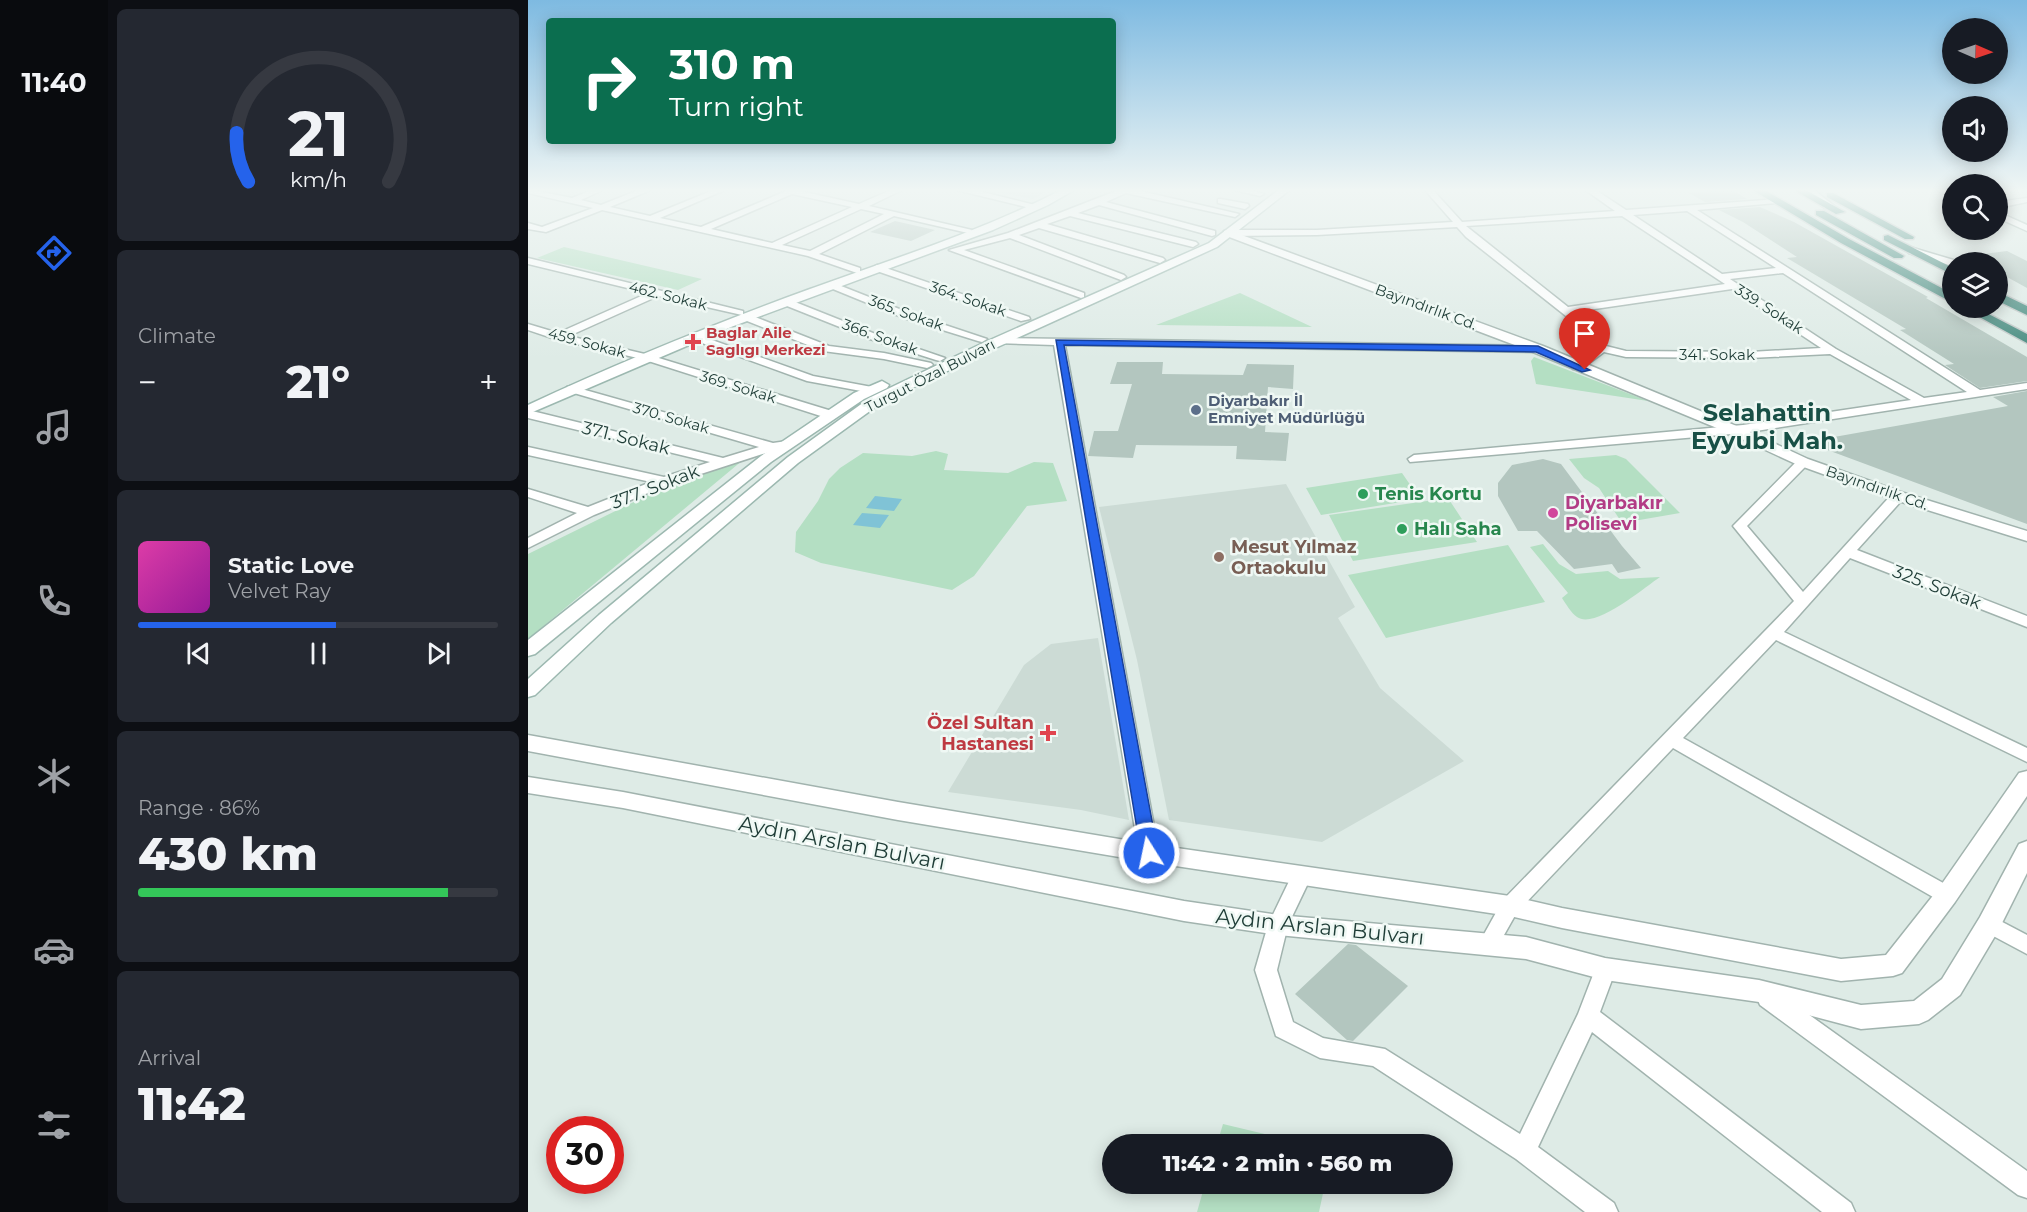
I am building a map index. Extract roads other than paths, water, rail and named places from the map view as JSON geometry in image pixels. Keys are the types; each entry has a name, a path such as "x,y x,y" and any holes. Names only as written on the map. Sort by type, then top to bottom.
{"highway":[{"path":"1859,246 1942,293"},
{"path":"1864,246 1904,273"},
{"path":"1879,246 1942,280"},
{"path":"1903,246 1942,266"},
{"path":"1926,246 1942,254"},
{"path":"2008,288 2027,298"},
{"path":"2008,301 2027,311"},
{"path":"2008,316 2027,326"},
{"path":"1988,318 2027,339"}],"main road":[{"path":"528,412 571,389 742,315 924,246"},
{"path":"528,402 628,354 786,302 941,246"},
{"name":"Turgut Özal Bulvarı","path":"528,650 658,544 787,445 831,415 872,390 1190,246"},
{"name":"Turgut Özal Bulvarı","path":"528,690 605,619 793,460 876,400 999,341 1212,246"},
{"name":"Bayındırlık Cd.","path":"1262,246 1538,349 1734,430 1803,462 1898,496 2027,536"},
{"path":"1913,251 1942,260"},
{"path":"528,743 898,811 1149,853 1510,906 1562,918 1841,970 1893,965 1947,895 2027,779"},
{"name":"Aydın Arslan Bulvarı","path":"528,785 623,800 1184,911 1278,925 1526,948 1605,969 1759,991 1861,1017 1919,1012 1951,987 1989,924 2027,850"}],"street":[{"path":"772,246 811,254 856,270"},
{"path":"811,254 828,246"},
{"path":"944,246 1081,295"},
{"path":"955,250 972,246"},
{"path":"1038,246 1121,278"},
{"path":"1110,246 1160,260"},
{"path":"1482,246 1595,333 1602,348 1577,367"},
{"name":"339. Sokak","path":"1672,246 1832,351 1923,402"},
{"path":"1747,246 1977,393"},
{"name":"462. Sokak","path":"528,261 742,315 827,349 884,356 927,365"},
{"name":"364. Sokak","path":"877,268 1025,319"},
{"path":"1721,277 1786,270"},
{"name":"365. Sokak","path":"831,285 908,316 982,339"},
{"path":"1568,310 1733,286"},
{"path":"559,337 657,293"},
{"name":"366. Sokak","path":"786,302 874,337 940,358"},
{"name":"459. Sokak","path":"528,327 559,337 645,357"},
{"path":"695,337 811,379 872,390"},
{"path":"999,341 1538,349"},
{"path":"1059,342 1149,853"},
{"name":"341. Sokak","path":"1602,348 1626,354 1750,355 1832,351"},
{"name":"369. Sokak","path":"645,357 729,386 831,415"},
{"path":"1414,459 1734,430 2027,386"},
{"name":"370. Sokak","path":"571,389 770,447"},
{"name":"371. Sokak","path":"528,412 723,462"},
{"name":"377. Sokak","path":"529,544 589,512 665,481 770,447 787,445"},
{"path":"528,451 665,481"},
{"path":"1802,601 1740,526 1803,462"},
{"path":"528,493 589,512"},
{"path":"1488,945 1510,906 1774,633 1898,496"},
{"name":"325. Sokak","path":"1846,551 2027,622"},
{"path":"1774,633 2027,756"},
{"path":"1671,739 1947,895"},
{"path":"1301,877 1278,925 1266,970 1284,1029 1320,1048 1377,1056 1524,1151 1605,1212"},
{"path":"1989,924 2027,945"},
{"path":"1524,1151 1588,1016 1605,969"},
{"path":"1759,991 2027,1186"},
{"path":"1588,1016 1842,1212"}],"water":[{"path":"875,496 902,499 894,511 866,508"},
{"path":"862,513 889,515 880,528 853,525"}],"place":[{"name":"Baglar Aile Saglıgı Merkezi","path":"693,342"},
{"name":"Diyarbakır İl Emniyet Müdürlüğü","path":"1196,410"},
{"name":"Tenis Kortu","path":"1363,494"},
{"name":"Diyarbakır Polisevi","path":"1553,513"},
{"name":"Halı Saha","path":"1402,529"},
{"name":"Mesut Yılmaz Ortaokulu","path":"1219,557"},
{"name":"Özel Sultan Hastanesi","path":"1048,733"}],"district":[{"name":"Selahattin Eyyubi Mah.","path":"1767,427"}]}
